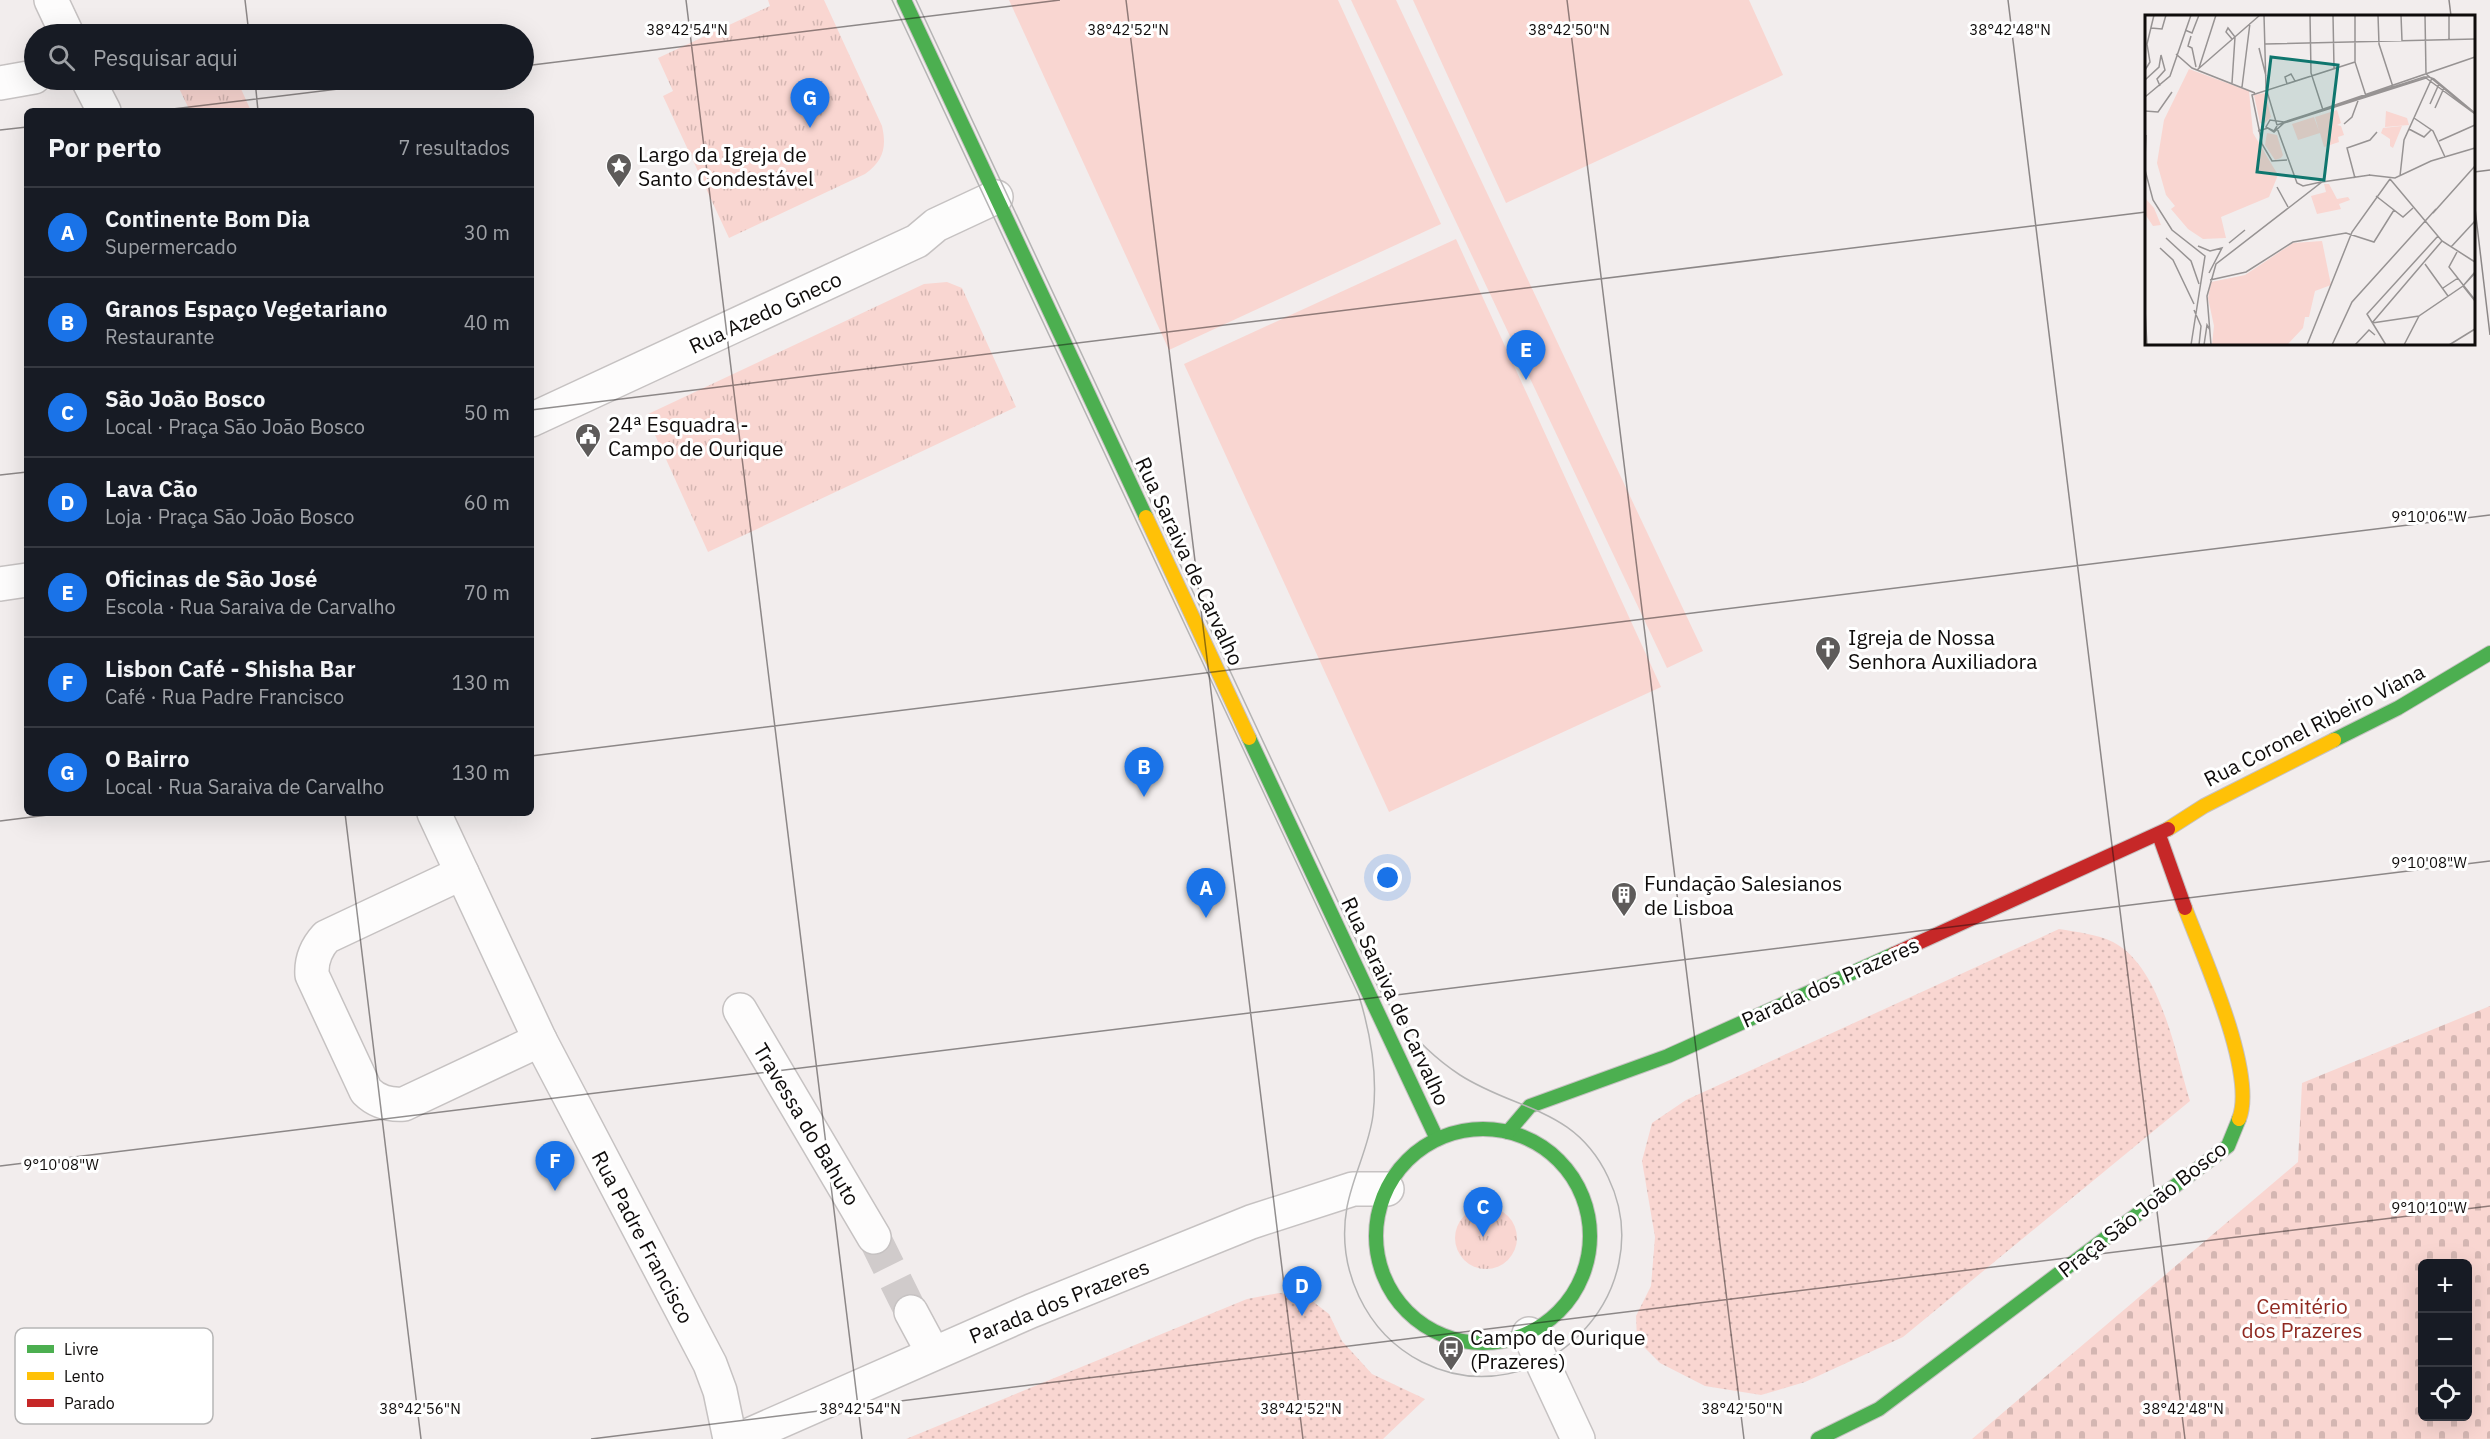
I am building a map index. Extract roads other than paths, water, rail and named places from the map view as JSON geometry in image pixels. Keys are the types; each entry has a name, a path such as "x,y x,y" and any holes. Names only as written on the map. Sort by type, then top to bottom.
{"street":[{"path":"51,0 62,24"},
{"name":"Rua Saraiva de Carvalho","path":"904,0 1437,1139"},
{"path":"0,83 24,79"},
{"path":"93,90 102,108"},
{"name":"Rua Azedo Gneco","path":"534,419 917,241 936,225 996,197"},
{"path":"0,584 24,580"},
{"name":"Rua Coronel Ribeiro Viana","path":"2158,835 2204,806 2398,708 2490,653"},
{"name":"Rua Padre Francisco","path":"435,816 540,1040 710,1364 720,1391 730,1439"},
{"name":"Parada dos Prazeres","path":"1508,1132 1530,1106 1668,1056 2158,835"},
{"name":"Praça São João Bosco","path":"1818,1439 1879,1409 2228,1146 2244,1107 2239,1057 2158,835"},
{"path":"462,873 326,937 318,946 311,965 317,986 366,1091 374,1099 392,1105 404,1104 540,1040"},
{"name":"Travessa do Bahuto","path":"740,1010 874,1237"},
{"path":"1472,1130 1508,1132 1530,1140 1551,1153 1567,1170 1580,1191 1588,1214 1590,1238 1587,1261 1579,1284 1566,1304 1555,1316 1528,1334 1506,1341 1482,1344 1458,1341 1436,1333 1416,1320 1399,1302 1386,1282 1378,1259 1376,1235 1379,1212 1387,1189 1400,1168 1417,1151 1437,1139 1472,1130"},
{"name":"Parada dos Prazeres","path":"740,1439 933,1353 1251,1222 1353,1189 1387,1189"},
{"path":"911,1312 933,1353"},
{"path":"1528,1334 1578,1439"}],"tunnel":[{"path":"874,1237 911,1312"}],"tram line":[{"path":"892,0 1359,996 1370,1040 1375,1085 1371,1127 1350,1195 1345,1230 1346,1253 1359,1296 1370,1316 1385,1334 1402,1350 1422,1362 1466,1375 1508,1374 1547,1360 1580,1335 1604,1302 1619,1263 1621,1221 1608,1177 1594,1154 1579,1137 1561,1123 1481,1087 1447,1066 1404,1024 1378,987 916,0"}],"place":[{"name":"O Bairro","path":"810,128"},
{"name":"Largo da Igreja de Santo Condestável","path":"619,189"},
{"name":"Oficinas de São José","path":"1526,380"},
{"name":"24ª Esquadra - Campo de Ourique","path":"588,459"},
{"name":"Igreja de Nossa Senhora Auxiliadora","path":"1828,672"},
{"name":"Granos Espaço Vegetariano","path":"1144,797"},
{"name":"Continente Bom Dia","path":"1206,918"},
{"name":"Fundação Salesianos de Lisboa","path":"1624,918"},
{"name":"Lisbon Café - Shisha Bar","path":"555,1191"},
{"name":"São João Bosco","path":"1483,1237"},
{"name":"Lava Cão","path":"1302,1316"},
{"name":"Campo de Ourique (Prazeres)","path":"1451,1372"}],"park label":[{"name":"Cemitério dos Prazeres","path":"2302,1318"}]}
